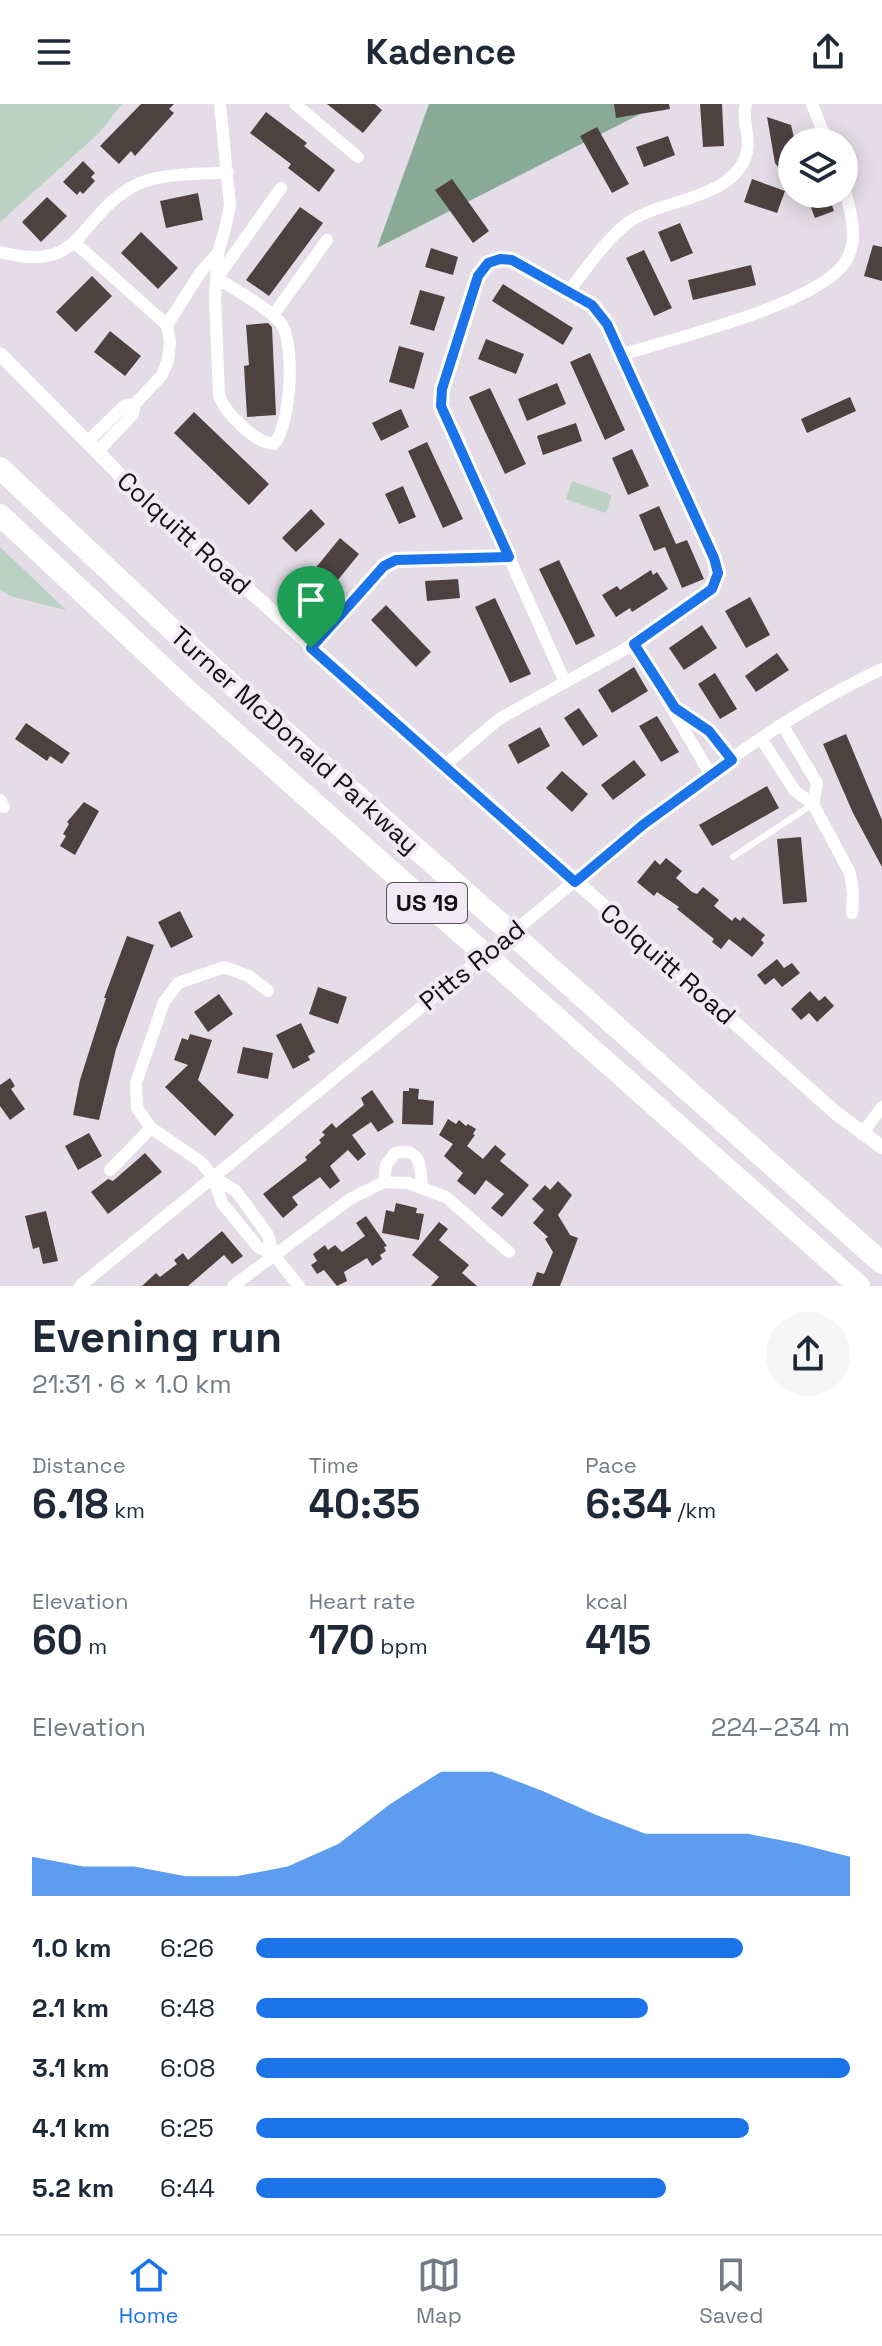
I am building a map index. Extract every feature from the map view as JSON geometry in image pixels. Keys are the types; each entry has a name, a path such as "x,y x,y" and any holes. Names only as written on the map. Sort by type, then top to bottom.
{"highway":[{"name":"Turner McDonald Parkway","path":"0,468 212,667 882,1263"},
{"name":"Turner McDonald Parkway","path":"0,515 190,693 859,1286"}],"street":[{"path":"217,278 274,314 284,326 289,403 283,431 274,444 260,439 222,406 219,395 217,278 218,253 230,205 220,104"},
{"path":"295,104 358,157"},
{"path":"569,291 607,244 632,220 712,190 726,180 747,153 742,117 746,104"},
{"path":"812,104 821,128"},
{"path":"0,252 37,259 56,255 74,242 129,188 145,180 228,172"},
{"path":"217,278 281,188"},
{"path":"621,355 763,311 813,288 847,261 854,239 848,208"},
{"path":"274,314 327,240"},
{"path":"74,242 167,325 170,342 162,375 135,404 124,406 92,447"},
{"path":"167,325 200,273 218,253"},
{"path":"444,766 499,719 634,644 712,589 718,573 714,558 607,324 592,305 569,291 512,260 500,259 488,263 478,276 442,389 441,406 565,682"},
{"name":"Colquitt Road","path":"0,354 92,447 311,648 862,1134 882,1147"},
{"path":"311,648 384,566 396,560 509,557"},
{"path":"634,644 675,708 681,727 711,775"},
{"name":"Pitts Road","path":"80,1286 549,902 711,775 783,726 854,682 882,669"},
{"path":"675,708 709,731 732,760"},
{"path":"783,726 817,783 813,804"},
{"path":"762,740 795,791 813,804 850,873 852,913"},
{"path":"268,991 249,976 224,967 178,983 164,1002 136,1083 137,1108 151,1128 187,1151 213,1177 236,1191 268,1235 273,1254 299,1286"},
{"path":"862,1134 882,1107"},
{"path":"110,1170 151,1128"},
{"path":"384,1182 390,1159 395,1153 410,1151 417,1156 421,1165 422,1187"},
{"path":"233,1286 350,1199 384,1182 422,1187 446,1197 509,1252"}],"lane":[{"path":"733,857 813,804"}],"green space":[{"path":"0,104 122,104 99,133 0,222"},
{"path":"429,104 660,104 377,248"},
{"path":"572,481 612,495 606,513 566,499"},
{"path":"0,547 66,610 10,596 0,589"}],"building":[{"path":"141,104 174,104 169,109 174,113 135,156 131,151 119,164 100,146"},
{"path":"327,104 375,104 382,110 363,133"},
{"path":"614,104 669,104 670,109 616,118"},
{"path":"700,104 722,104 724,146 703,147"},
{"path":"266,112 307,143 304,146 335,170 319,192 288,168 291,164 250,133"},
{"path":"767,117 791,125 792,128 778,128 778,167"},
{"path":"597,127 629,184 612,193 580,136"},
{"path":"668,136 675,155 644,167 636,147"},
{"path":"83,161 95,173 91,177 95,181 83,194 80,191 77,195 63,182"},
{"path":"452,179 489,231 473,243 435,190"},
{"path":"752,179 778,188 777,213 744,202"},
{"path":"198,193 203,220 166,228 160,201"},
{"path":"47,197 67,216 41,242 22,222"},
{"path":"300,207 323,223 269,296 246,280"},
{"path":"811,208 833,208 834,211 815,218"},
{"path":"680,223 693,253 671,262 658,232"},
{"path":"141,232 178,268 158,289 121,253"},
{"path":"873,245 882,247 882,281 864,276"},
{"path":"431,248 458,257 453,275 425,267"},
{"path":"644,250 672,308 654,316 626,258"},
{"path":"751,265 756,285 693,300 688,280"},
{"path":"92,276 112,296 76,332 56,312"},
{"path":"503,284 573,328 563,345 492,301"},
{"path":"420,290 445,297 434,331 410,324"},
{"path":"268,323 272,327 276,415 247,417 244,366 249,365 246,325"},
{"path":"110,331 141,356 125,376 94,352"},
{"path":"486,339 524,354 516,374 478,359"},
{"path":"399,346 424,353 414,389 389,382"},
{"path":"590,353 625,430 605,440 570,362"},
{"path":"557,383 566,404 527,421 518,399"},
{"path":"490,388 526,464 505,474 469,397"},
{"path":"850,397 856,411 807,433 801,419"},
{"path":"401,409 409,427 381,441 372,423"},
{"path":"194,412 269,484 249,505 174,433"},
{"path":"576,423 582,441 543,455 537,436"},
{"path":"427,442 463,519 443,528 408,451"},
{"path":"632,449 649,486 628,495 612,458"},
{"path":"403,486 416,517 399,524 385,494"},
{"path":"659,506 676,544 687,540 704,579 682,588 665,547 654,551 639,515"},
{"path":"311,509 325,524 296,552 282,538"},
{"path":"340,538 359,554 333,586 314,570"},
{"path":"559,560 595,636 576,645 539,569"},
{"path":"651,570 653,575 657,572 668,589 632,612 630,608 616,617 602,595 617,586 620,590"},
{"path":"458,579 460,598 427,601 425,581"},
{"path":"750,597 770,635 746,648 725,611"},
{"path":"495,598 531,674 510,683 475,607"},
{"path":"386,605 431,652 416,667 371,620"},
{"path":"702,625 717,648 684,670 669,648"},
{"path":"777,653 789,670 756,692 745,676"},
{"path":"634,667 648,691 612,713 598,690"},
{"path":"715,673 737,709 720,719 698,684"},
{"path":"579,708 598,736 583,746 564,718"},
{"path":"657,716 679,752 661,762 639,726"},
{"path":"26,723 70,753 62,764 50,756 47,761 15,739"},
{"path":"540,727 550,746 518,764 508,745"},
{"path":"846,734 882,820 882,867 853,813 823,744"},
{"path":"634,760 646,775 613,800 601,785"},
{"path":"562,771 588,794 572,812 546,788"},
{"path":"767,786 779,808 712,846 699,825"},
{"path":"84,802 99,811 75,855 60,846 66,836 63,834 69,824 67,822"},
{"path":"801,837 807,902 783,904 777,839"},
{"path":"666,858 682,871 676,878 692,892 697,894 703,887 719,900 714,906 732,921 735,917 740,921 743,917 765,935 761,940 764,943 752,957 729,939 721,949 712,942 714,939 677,909 679,907 657,892 654,896 637,882 655,860 660,865"},
{"path":"180,911 193,937 171,948 158,922"},
{"path":"127,936 154,945 116,1049 99,1120 73,1115 104,998"},
{"path":"777,959 784,968 792,963 800,973 782,987 774,978 765,985 757,975"},
{"path":"318,987 347,997 338,1024 309,1014"},
{"path":"810,991 819,1001 825,996 834,1006 817,1022 809,1013 801,1020 791,1009"},
{"path":"219,994 233,1014 208,1032 194,1012"},
{"path":"301,1023 315,1052 308,1056 310,1060 293,1069 276,1035"},
{"path":"190,1034 212,1040 198,1080 234,1115 215,1136 165,1087 188,1065 174,1060 182,1038 188,1040"},
{"path":"243,1047 273,1053 268,1079 237,1073"},
{"path":"10,1078 15,1086 11,1089 25,1109 10,1120 0,1106 0,1085"},
{"path":"409,1088 419,1089 418,1099 434,1101 433,1125 402,1124 403,1091 409,1091"},
{"path":"372,1090 394,1122 378,1132 371,1122 352,1135 366,1154 358,1161 348,1150 330,1166 340,1181 330,1189 320,1177 292,1197 298,1205 283,1218 263,1194 307,1160 305,1157 321,1143 319,1140 325,1135 322,1132 332,1123 336,1128 364,1105 361,1098"},
{"path":"448,1119 456,1124 459,1120 476,1129 467,1146 483,1159 495,1145 506,1154 500,1161 529,1185 502,1217 491,1208 504,1194 486,1180 475,1195 457,1181 463,1173 444,1156 453,1144 439,1135"},
{"path":"89,1133 102,1156 78,1170 65,1146"},
{"path":"145,1153 162,1172 108,1214 91,1192 108,1179 113,1181"},
{"path":"558,1181 572,1195 558,1215 570,1235 578,1238 560,1286 532,1286 537,1272 544,1274 553,1252 545,1239 548,1237 533,1223 544,1210 532,1199 545,1185 550,1190"},
{"path":"396,1203 417,1208 416,1213 424,1214 419,1240 382,1233 386,1210 394,1212"},
{"path":"46,1211 58,1261 43,1264 39,1247 33,1249 25,1216"},
{"path":"366,1216 387,1246 380,1255 382,1259 372,1266 367,1258 344,1272 347,1281 337,1286 324,1270 317,1274 311,1265 317,1261 313,1254 325,1245 328,1250 335,1245 342,1252 365,1236 356,1223"},
{"path":"439,1222 448,1229 439,1240 469,1265 462,1273 477,1286 431,1286 439,1277 412,1255"},
{"path":"222,1231 243,1256 232,1264 224,1255 188,1286 142,1286 156,1273 160,1277 177,1264 174,1260 183,1253 188,1260"}],"route":[{"path":"500,259 512,260 592,305 607,324 714,558 718,573 712,589 634,644 675,708 709,731 732,760 644,824 575,882 311,648 384,566 396,560 509,557 441,406 442,389 481,270 488,263 500,259"}]}
